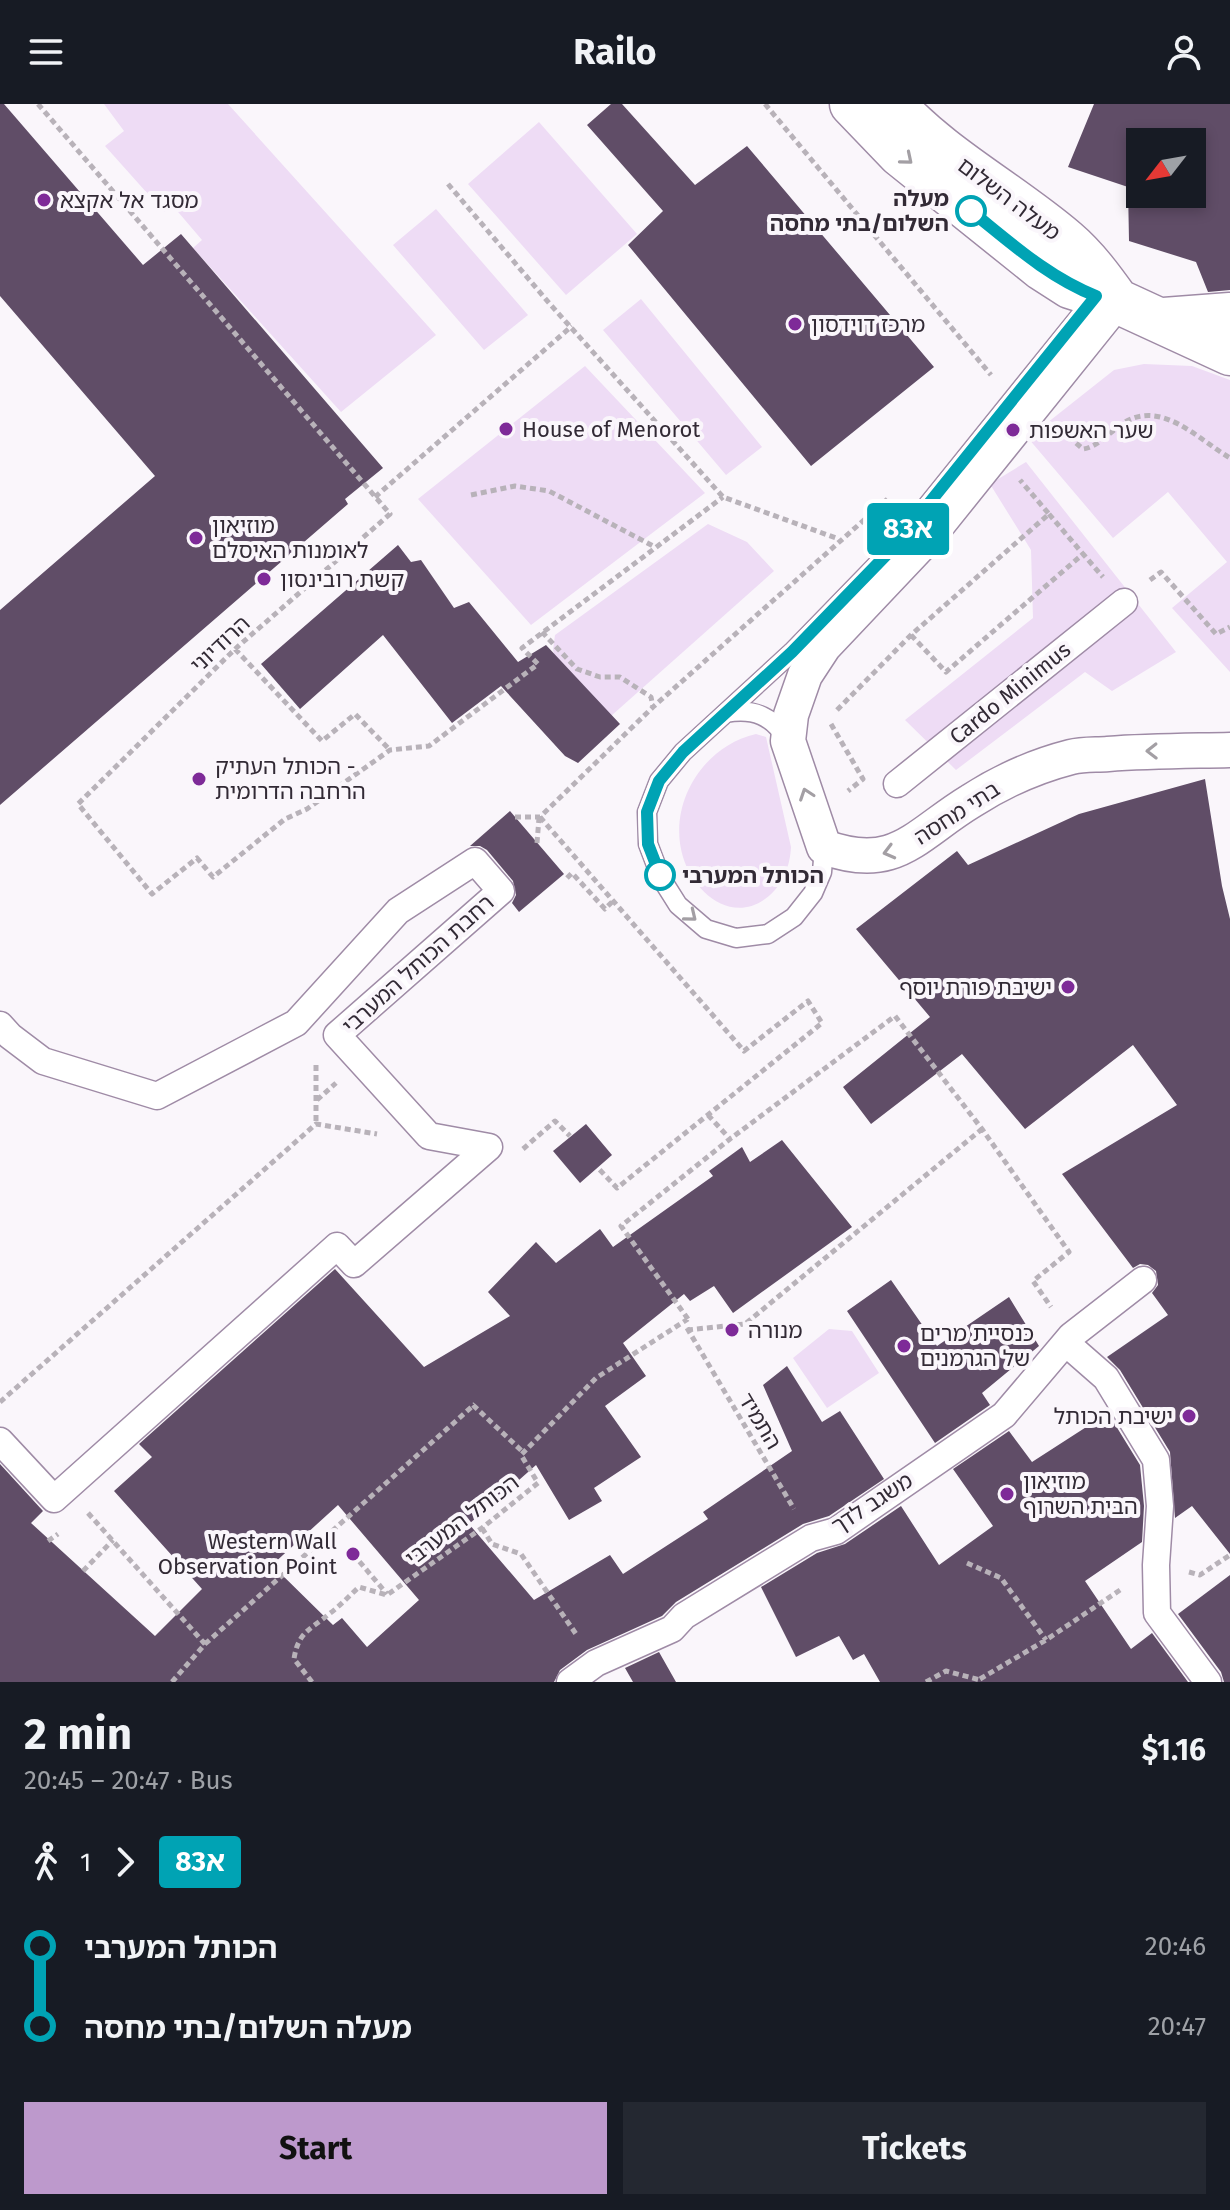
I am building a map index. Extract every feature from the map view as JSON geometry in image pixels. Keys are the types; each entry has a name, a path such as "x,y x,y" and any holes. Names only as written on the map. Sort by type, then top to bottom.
{"street":[{"name":"מעלה השלום","path":"852,104 900,154 1042,268 1070,286 1107,298 1230,353"},
{"name":"מעלה השלום","path":"893,104 909,122 944,150 1066,241 1086,261 1107,298"},
{"path":"824,847 788,741 797,692 824,646 894,574 995,451 1107,298"},
{"path":"1157,320 1230,315"},
{"name":"Cardo Minimus","path":"897,784 1124,602"},
{"name":"בתי מחסה","path":"824,847 846,855 875,856 906,847 970,801 1016,775 1074,757 1230,750"},
{"name":"רחבת הכותל המערבי","path":"0,1025 43,1061 157,1096 296,1023 398,911 475,861 501,891 337,1035 429,1136 489,1147 354,1264 337,1246 54,1499 0,1441"},
{"name":"משגב לדך","path":"570,1682 596,1663 672,1629 684,1616 811,1538 836,1531 1004,1415 1069,1339 1143,1280"},
{"path":"1069,1339 1106,1378 1156,1460 1160,1506 1157,1613 1208,1682"}],"lane":[{"path":"824,847 822,872 813,893 794,917 768,934 736,938 706,929 678,905 661,878 648,844 647,812 659,781 683,752 792,652 883,558 1013,400 1107,298"},
{"path":"726,713 761,714 780,729 788,741"}],"path":[{"path":"38,104 375,497 572,326"},
{"path":"765,104 1013,400"},
{"path":"448,184 723,497 836,538"},
{"path":"1071,441 1083,449 1092,448 1122,423 1142,415 1160,416 1189,429 1230,458"},
{"path":"995,451 1083,554"},
{"path":"471,495 515,486 549,491 656,547"},
{"path":"537,843 540,817 653,707 900,488"},
{"name":"הרודיוני","path":"375,497 390,514 235,649 78,804 152,894 197,858 213,877 285,819 307,809 390,750"},
{"path":"235,649 322,741 355,714 390,750 429,746 538,664 522,648 723,497"},
{"path":"848,791 863,779 828,718 911,635 1049,514"},
{"path":"542,632 577,669 600,677 620,677 651,697 653,707"},
{"path":"515,817 540,817"},
{"path":"540,817 744,1051 808,1001 822,1023 617,1188 598,1168"},
{"path":"567,878 572,873 605,909 612,902"},
{"path":"982,1129 745,1324 687,1330 688,1319 621,1226 730,1139 895,1016 982,1129 1069,1252 1033,1281 1069,1339"},
{"path":"708,1115 730,1139"},
{"path":"0,1402 316,1124 390,1136"},
{"name":"הכותל המערבי","path":"387,1595 482,1528 538,1483 521,1455 596,1378 688,1319"},
{"name":"התמיד","path":"687,1330 811,1538"},
{"path":"172,1682 205,1644 474,1404 524,1453"},
{"path":"88,1512 205,1644"},
{"path":"482,1528 492,1544 521,1554 596,1663"},
{"path":"83,1571 113,1540"},
{"path":"353,1554 387,1595"},
{"path":"967,1563 1001,1578 1046,1640"},
{"path":"926,1682 946,1671 980,1680 1046,1640 1156,1565"},
{"path":"312,1682 294,1659 296,1644 305,1632 359,1587 387,1595"}],"shaded area":[{"path":"104,104 228,104 436,335 341,412 193,248 202,240 173,206 164,212 105,146 124,131"},
{"path":"539,122 637,234 566,295 468,184"},
{"path":"436,209 528,315 484,350 393,245"},
{"path":"641,299 762,447 726,475 603,330"},
{"path":"1144,364 1192,366 1230,380 1230,672 1172,608 1227,562 1168,492 1113,538 1028,438 1114,370"},
{"path":"585,366 705,493 531,625 418,499"},
{"path":"1026,462 1176,652 1112,691 1085,672 956,770 905,720 1033,618 1031,550 990,484"},
{"path":"708,524 747,542 774,571 575,748 553,650 555,635"},
{"path":"756,734 766,737 791,847 787,869 776,889 752,906 739,908 715,900 695,881 683,857 679,837 680,817 685,798 705,764 737,741"},
{"path":"829,1329 852,1331 879,1373 827,1408 793,1358"}],"building":[{"path":"0,104 4,104 143,265 181,234 383,468 345,499 348,504 0,805 0,610 155,476 0,296"},
{"name":"מרכז דוידסון","path":"611,104 622,104 695,185 747,146 934,367 811,466 628,245 663,211 587,125"},
{"path":"1094,104 1230,104 1230,290 1208,292 1196,262 1129,241 1128,208 1206,208 1206,128 1126,128 1126,186 1068,167"},
{"path":"398,545 411,562 421,560 454,608 469,602 518,662 546,645 620,724 578,763 565,756 501,686 452,723 383,635 300,709 261,664"},
{"name":"ישיבת פורת יוסף","path":"1205,779 1230,919 1230,1554 1192,1506 1175,1518 1170,1452 1120,1370 1107,1357 1168,1315 1152,1293 1158,1285 1156,1271 1148,1265 1140,1264 1133,1268 1062,1174 1177,1105 1133,1045 1025,1129 962,1054 871,1124 843,1087 930,1017 856,929 957,851 968,865 1079,814"},
{"path":"510,811 564,874 519,912 512,903 516,895 513,881 487,850 470,846"},
{"path":"586,1124 612,1155 580,1183 553,1151"},
{"path":"782,1140 852,1227 733,1313 714,1286 690,1301 684,1294 623,1343 646,1376 605,1406 641,1457 594,1488 602,1501 569,1520 536,1465 469,1524 534,1600 610,1555 623,1574 708,1519 703,1512 792,1451 763,1385 787,1366 822,1422 840,1411 884,1479 829,1516 803,1524 676,1602 662,1616 587,1650 560,1670 554,1682 0,1682 0,1464 43,1511 31,1523 155,1636 202,1589 114,1491 152,1457 139,1444 335,1269 424,1367 510,1316 488,1292 536,1242 556,1263 600,1229 613,1247 713,1176 709,1171 742,1147 750,1162","holes":["338,1505 419,1600 367,1647 342,1618 333,1625 272,1565"]},
{"name":"כנסיית מרים של הגרמנים","path":"891,1280 937,1346 1009,1297 1039,1346 982,1393 990,1405 935,1443 847,1311"},
{"path":"1108,1413 1140,1465 1144,1506 1142,1542 1085,1581 1131,1649 1152,1633 1188,1682 880,1682 864,1654 853,1660 839,1636 796,1657 761,1587 817,1553 845,1544 901,1506 939,1565 993,1526 953,1469 1009,1431 1032,1462"},
{"path":"1230,1575 1230,1682 1224,1682 1221,1672 1178,1614"},
{"path":"659,1652 676,1682 633,1682 625,1668"}],"bus line":[{"name":"83א","path":"660,875 648,844 647,812 659,781 683,752 792,652 893,548 1096,296 1070,286 1042,268 971,211"}],"place":[{"name":"מסגד אל אקצא","path":"44,200"},
{"name":"מעלה השלום/בתי מחסה","path":"971,211"},
{"name":"מרכז דוידסון","path":"795,324"},
{"name":"House of Menorot","path":"506,429"},
{"name":"שער האשפות","path":"1013,430"},
{"name":"מוזיאון לאומנות האיסלם","path":"196,538"},
{"name":"קשת רובינסון","path":"264,579"},
{"name":"הכותל העתיק - הרחבה הדרומית","path":"199,779"},
{"name":"הכותל המערבי","path":"660,875"},
{"name":"ישיבת פורת יוסף","path":"1068,987"},
{"name":"מנורה","path":"732,1330"},
{"name":"כנסיית מרים של הגרמנים","path":"904,1346"},
{"name":"ישיבת הכותל","path":"1189,1416"},
{"name":"מוזיאון הבית השרוף","path":"1007,1494"},
{"name":"Western Wall Observation Point","path":"353,1554"}]}
